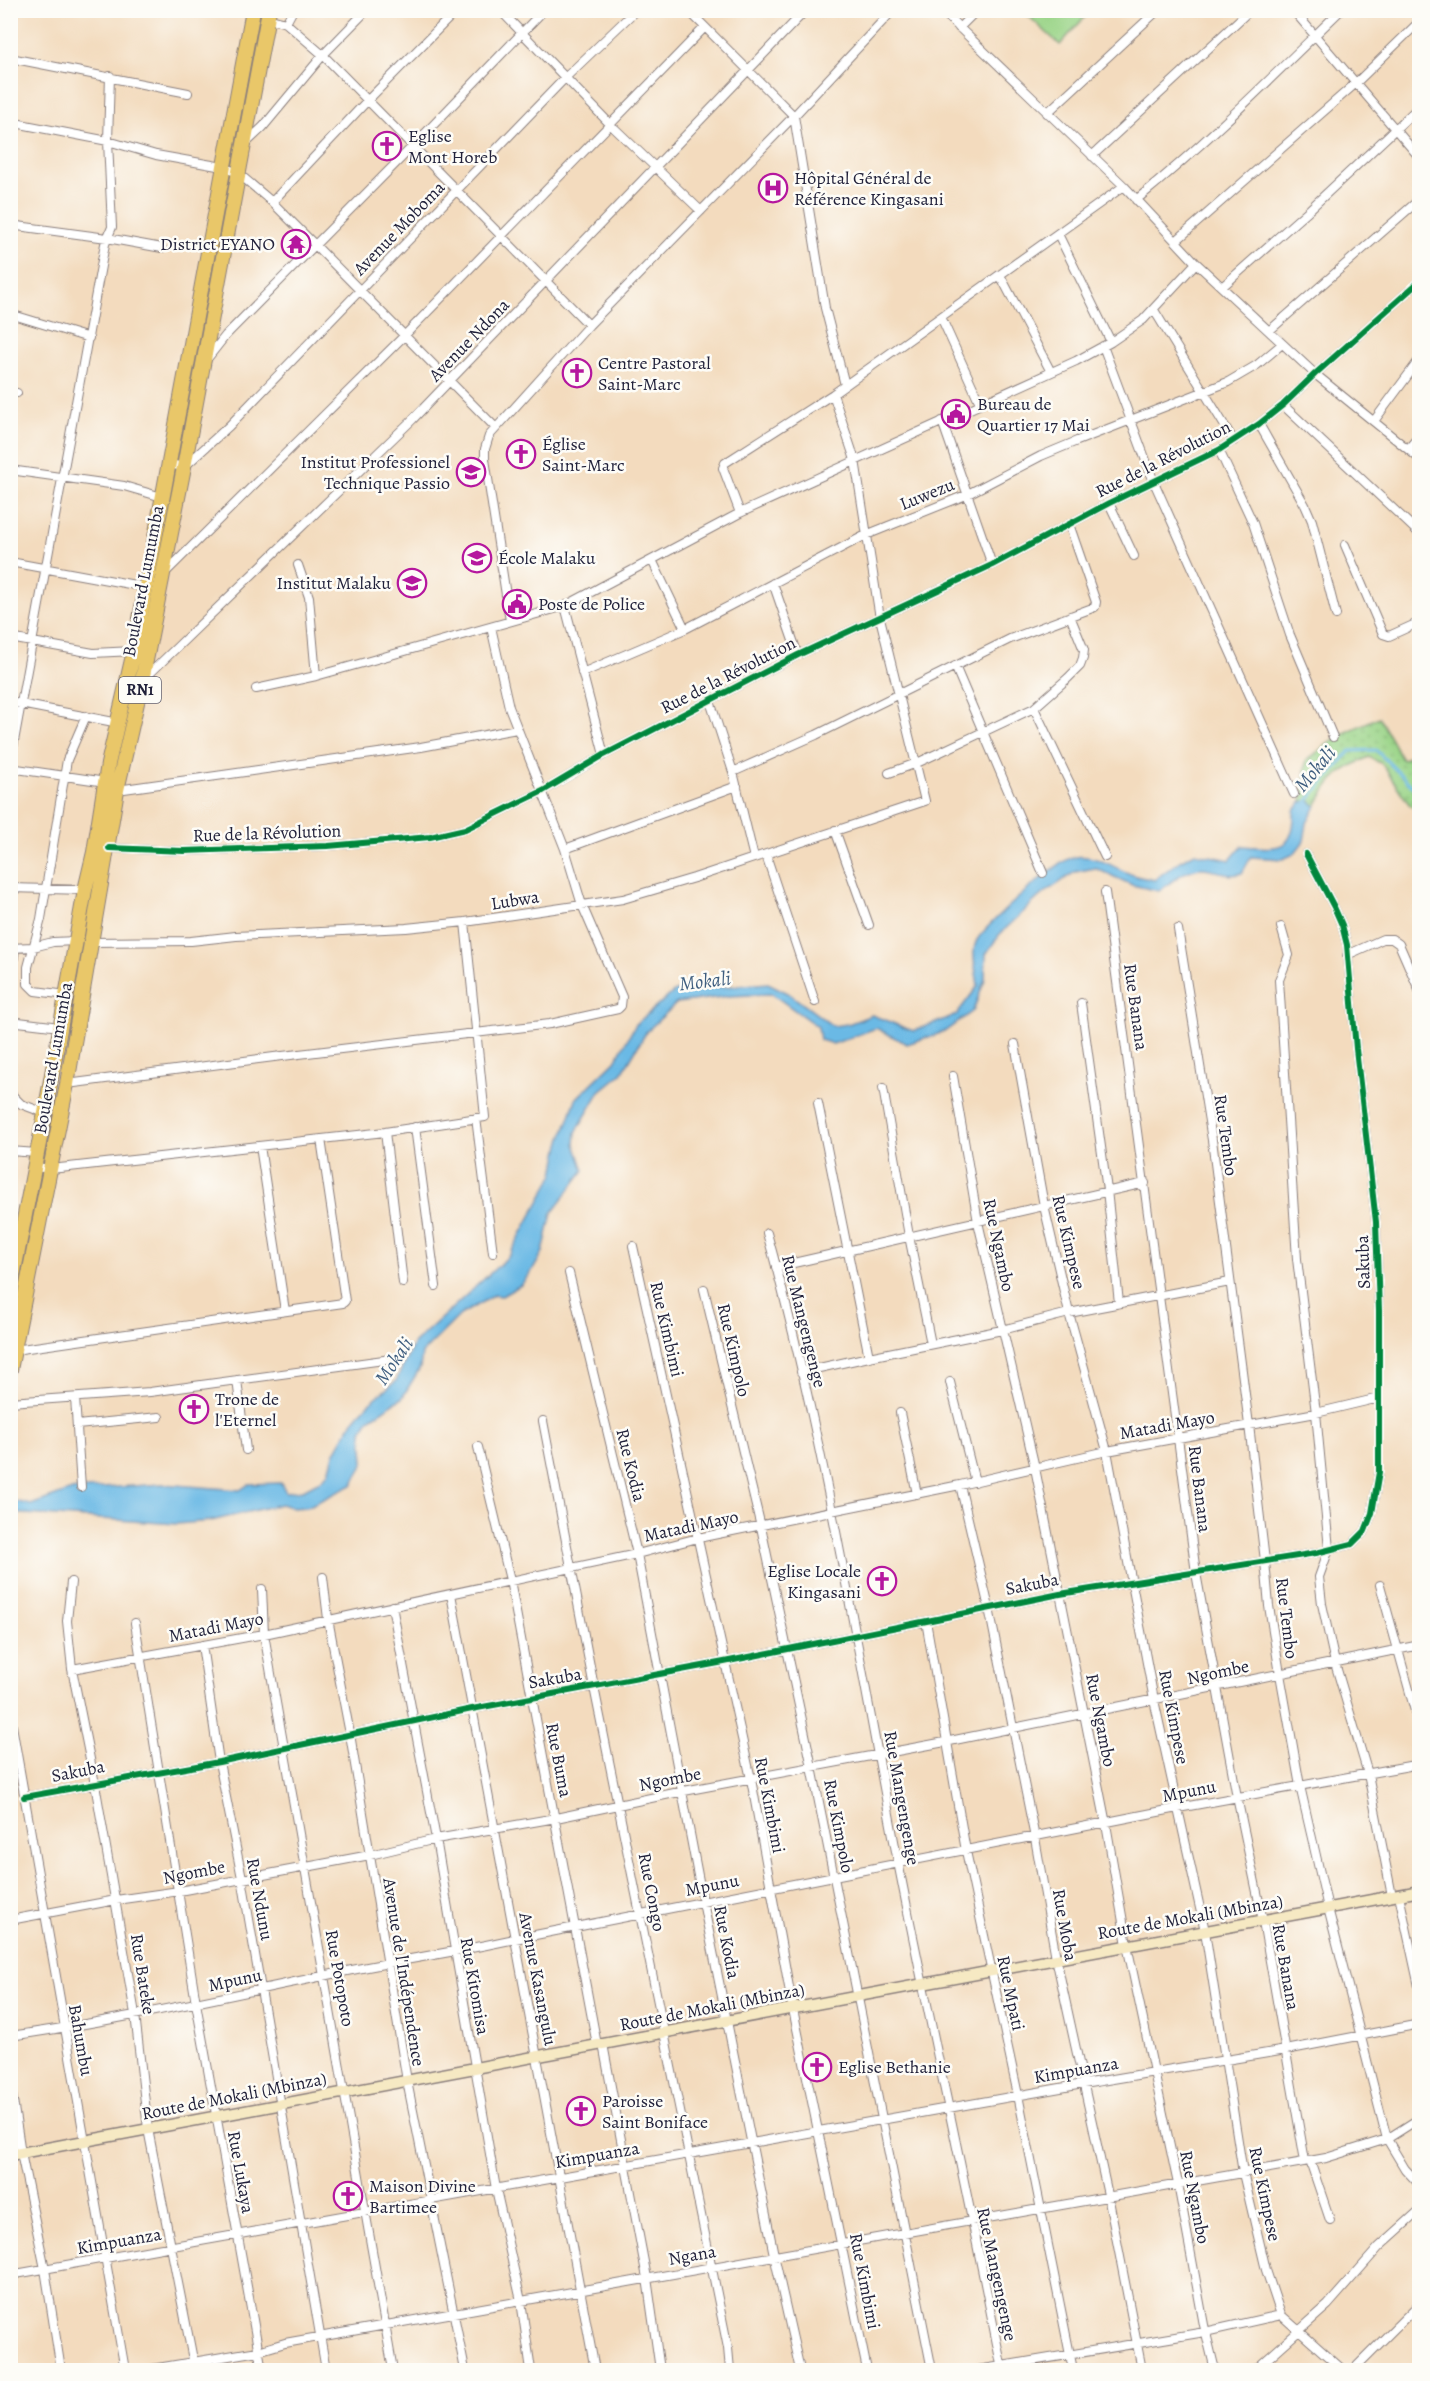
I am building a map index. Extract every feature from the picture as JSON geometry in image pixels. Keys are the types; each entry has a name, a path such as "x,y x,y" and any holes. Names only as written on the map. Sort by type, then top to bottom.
{"highway":[{"name":"Boulevard Lumumba","path":"10,1291 85,890 142,681 162,496 253,10"},
{"name":"Boulevard Lumumba","path":"10,1370 51,1169 109,848 112,786 119,723 152,579 184,467 268,14"},
{"path":"195,317 213,319"},
{"path":"66,997 82,1001"}],"street":[{"path":"286,23 293,10"},
{"path":"243,146 263,127 323,55 367,10"},
{"path":"272,202 457,10"},
{"path":"500,10 610,124 700,211"},
{"path":"203,364 226,335 413,146 543,10"},
{"name":"Avenue Moboma","path":"184,467 229,426 566,76 636,10"},
{"path":"688,10 794,116 825,308 845,385"},
{"name":"Avenue Ndona","path":"142,681 318,513 451,381 806,10"},
{"path":"510,621 485,449 489,436 589,325 794,116 893,10"},
{"path":"941,10 1124,186 1196,263 1282,344 1419,459"},
{"path":"959,28 977,10"},
{"path":"1047,113 1158,10"},
{"path":"1092,156 1250,10"},
{"path":"1293,10 1419,158"},
{"path":"1136,200 1204,143 1341,10"},
{"path":"268,14 286,23 323,55 589,325"},
{"path":"1176,241 1356,83 1419,21"},
{"path":"10,562 152,579 406,334 705,27"},
{"path":"10,58 188,93"},
{"path":"10,764 107,238 112,227 108,141 110,76"},
{"path":"1222,286 1419,106"},
{"path":"10,122 108,141 156,155 223,167 238,173 315,244 495,427"},
{"path":"740,513 723,468 729,459 833,394 1124,186"},
{"path":"1269,331 1419,199"},
{"path":"10,225 162,248"},
{"path":"1058,234 1111,342"},
{"path":"256,689 316,676 565,606 740,513 1051,372 1111,342 1154,310 1196,263"},
{"path":"1000,275 1051,372"},
{"name":"Rue de la Révolution","path":"109,848 184,851 268,849 430,837 465,829 543,791 604,754 798,655 992,565 1109,503 1219,450 1283,405 1419,281"},
{"path":"1154,310 1234,441"},
{"path":"10,314 89,338"},
{"path":"941,316 980,403"},
{"name":"Luwezu","path":"582,673 685,629 866,535 966,495 1041,456 1204,392 1242,374 1282,344"},
{"path":"1103,346 1154,482 1294,794"},
{"path":"1374,421 1419,359"},
{"path":"833,394 855,460 880,618 916,763"},
{"path":"1283,405 1419,534"},
{"path":"942,421 992,565"},
{"path":"1259,424 1312,521 1336,615"},
{"path":"1408,449 1419,435"},
{"path":"1219,450 1253,523 1290,635 1333,737"},
{"path":"169,464 184,467"},
{"path":"10,470 124,486 162,496"},
{"path":"1109,503 1134,556"},
{"path":"733,772 816,735 1010,639 1092,608 1096,602 1069,524"},
{"path":"1345,545 1383,634 1389,636 1419,622"},
{"path":"652,560 685,629"},
{"path":"298,565 309,597 316,676"},
{"path":"772,583 798,655"},
{"path":"565,606 604,754"},
{"path":"889,773 983,733 1034,708 1080,666 1084,650 1070,616"},
{"path":"67,1084 550,1024 618,1009 623,1004 582,905 565,849 517,729 509,706 491,627"},
{"path":"10,638 93,653 134,651"},
{"path":"955,666 1043,873"},
{"path":"710,701 733,772 754,858"},
{"path":"10,702 119,723"},
{"path":"1034,708 1105,857"},
{"path":"66,997 35,991 28,984 28,967 41,919 67,760 86,716"},
{"path":"10,768 112,786 410,748 517,729"},
{"name":"Lubwa","path":"92,942 191,941 236,936 335,933 465,922 640,895 766,855 926,799 916,763"},
{"path":"565,849 736,786"},
{"path":"835,830 869,925"},
{"name":"Sakuba","path":"24,1797 158,1771 219,1762 472,1709 724,1662 1060,1594 1196,1573 1352,1544 1365,1531 1372,1513 1379,1472 1380,1311 1376,1222 1342,926 1306,854"},
{"path":"766,855 815,1002"},
{"path":"10,888 85,890"},
{"name":"Rue Banana","path":"1105,892 1145,1183 1157,1297 1179,1438 1196,1573 1307,2161 1330,2220"},
{"path":"10,1151 36,1160 51,1169 385,1132 485,1117 465,922"},
{"path":"1281,927 1289,955 1279,980 1297,1259 1316,1413 1329,1550 1319,1577 1322,1604 1335,1663 1368,1774 1419,1991"},
{"name":"Rue Tembo","path":"1178,929 1212,1140 1249,1425 1269,1606 1300,1786 1328,1908 1387,2139 1405,2169 1419,2185"},
{"path":"1347,955 1383,939 1392,939 1399,944 1419,992"},
{"path":"10,989 13,948 76,941"},
{"path":"1080,1003 1107,1190 1119,1303"},
{"path":"10,1021 60,1027"},
{"name":"Rue Kimpese","path":"1015,1044 1044,1206 1107,1451 1154,1700 1205,1931 1243,2173 1266,2270 1281,2315 1343,2370"},
{"name":"Rue Ngambo","path":"953,1076 978,1222 1035,1468 1106,1824 1127,1945 1178,2184 1205,2332 1215,2370"},
{"path":"883,1088 909,1236 932,1344"},
{"path":"10,1093 21,1104 45,1113"},
{"path":"818,1103 869,1357"},
{"path":"476,1118 493,1253"},
{"path":"415,1127 436,1286"},
{"path":"385,1132 403,1283"},
{"path":"14,1350 345,1302 321,1139"},
{"path":"260,1146 285,1311"},
{"path":"776,1267 1145,1183"},
{"name":"Rue Mangengenge","path":"767,1233 801,1372 831,1512 880,1755 898,1864 1002,2368"},
{"name":"Rue Kimbimi","path":"633,1246 751,1779 793,2008 867,2370"},
{"name":"Rue Kodia","path":"569,1273 637,1554 684,1791 703,1902 774,2256 800,2370"},
{"path":"801,1372 1002,1330 1070,1313 1230,1282"},
{"name":"Rue Kimpolo","path":"704,1289 761,1527 812,1767 932,2370"},
{"path":"10,1402 150,1392 391,1359"},
{"path":"237,1380 246,1450"},
{"path":"950,1382 975,1482"},
{"path":"75,1398 81,1486"},
{"name":"Matadi Mayo","path":"72,1669 264,1634 637,1554 698,1538 975,1482 1107,1451 1316,1413 1379,1398"},
{"path":"900,1413 917,1494"},
{"path":"77,1425 159,1417"},
{"name":"Rue Congo","path":"543,1420 570,1568 728,2348 730,2370"},
{"name":"Rue Buma","path":"478,1447 510,1580 556,1818 574,1927 647,2278 660,2370"},
{"name":"Rue Moba","path":"960,1485 989,1608 1011,1728 1035,1838 1056,1958 1142,2370"},
{"name":"Avenue de l'Indépendence","path":"323,1577 328,1619 350,1734 407,2081 465,2370"},
{"name":"Rue Bateke","path":"71,1581 67,1621 72,1669 95,1784 135,2014 148,2129 194,2366"},
{"path":"1380,1585 1419,1729"},
{"name":"Rue Potopoto","path":"262,1589 264,1634 393,2370"},
{"name":"Avenue Kasangulu","path":"451,1594 596,2370"},
{"name":"Rue Kitomisa","path":"392,1605 496,2189 521,2301 531,2370"},
{"name":"Rue Mpati","path":"926,1621 945,1742 966,1851 1073,2370"},
{"name":"Rue Lukaya","path":"135,1623 196,2003 262,2370"},
{"name":"Rue Ndunu","path":"202,1645 219,1762 242,1878 326,2370"},
{"name":"Ngombe","path":"10,1920 116,1900 179,1892 370,1855 435,1839 494,1830 684,1791 880,1755 1218,1688 1419,1645"},
{"name":"Bahumbu","path":"10,1714 125,2370"},
{"name":"Mpunu","path":"10,2036 196,2003 325,1975 454,1953 515,1938 1035,1838 1178,1808 1419,1764"},
{"name":"Route de Mokali (Mbinza)","path":"16,2154 1419,1891"},
{"name":"Kimpuanza","path":"10,2275 1154,2071 1286,2050 1419,2024"},
{"path":"10,2081 16,2154 45,2269 61,2370"},
{"name":"Ngana","path":"146,2370 194,2366 320,2337 1307,2161 1387,2139 1419,2118"},
{"path":"1255,2370 1328,2306 1379,2247 1419,2210"},
{"path":"1353,2370 1419,2303"},
{"path":"978,2370 1002,2368 1070,2354 1205,2332 1281,2315"}],"green space":[{"path":"1023,11 1090,11 1060,45"},
{"path":"1379,717 1402,760 1414,754 1411,738 1419,729 1419,811 1409,804 1382,764 1369,757 1351,766 1332,781 1316,806 1310,801 1302,802 1306,761 1338,736"}],"water":[{"path":"1310,801 1316,806 1307,823 1304,841 1294,854 1283,859 1251,857 1242,873 1231,875 1206,868 1195,869 1178,876 1159,891 1132,885 1095,868 1075,872 1039,897 999,935 986,954 985,979 973,1011 944,1032 907,1044 876,1028 833,1044 820,1040 818,1027 772,994 729,996 677,1003 647,1031 622,1073 600,1091 576,1132 575,1144 584,1170 552,1213 543,1252 534,1268 521,1285 502,1296 494,1295 460,1315 422,1353 420,1368 402,1398 369,1419 362,1431 364,1463 352,1485 307,1507 293,1508 281,1504 211,1521 177,1524 11,1513 11,1500 31,1505 72,1490 163,1484 240,1490 249,1484 281,1483 286,1492 303,1490 320,1481 329,1473 334,1454 353,1421 367,1405 396,1381 414,1343 509,1256 554,1174 560,1144 576,1099 615,1061 636,1024 675,991 768,983 788,993 833,1026 848,1024 872,1015 913,1031 956,1015 978,986 974,957 977,940 1023,893 1067,860 1075,857 1091,858 1136,876 1154,880 1195,853 1230,860 1242,846 1281,845 1291,835 1294,811 1302,802"}],"waterway":[{"name":"Mokali","path":"1306,803 1350,751 1376,750 1420,791"}],"cycle path":[{"path":"109,848 184,851 328,846 430,837 465,829 543,791 604,755 798,655 992,565 1109,503 1219,450 1283,405 1420,281"},
{"path":"24,1797 219,1762 472,1709 724,1662 1060,1594 1316,1553 1352,1544 1365,1531 1372,1513 1379,1472 1379,1311 1376,1222 1356,1049 1347,945 1334,907 1306,854"}],"place":[{"name":"Eglise Mont Horeb","path":"387,146"},
{"name":"Hôpital Général de Référence Kingasani","path":"773,188"},
{"name":"District EYANO","path":"296,244"},
{"name":"Centre Pastoral Saint-Marc","path":"577,373"},
{"name":"Bureau de Quartier 17 Mai","path":"956,414"},
{"name":"Église Saint-Marc","path":"521,454"},
{"name":"Institut Professionel Technique Passio","path":"471,472"},
{"name":"École Malaku","path":"477,558"},
{"name":"Institut Malaku","path":"412,583"},
{"name":"Poste de Police","path":"517,604"},
{"name":"Trone de l'Eternel","path":"194,1409"},
{"name":"Eglise Locale Kingasani","path":"882,1581"},
{"name":"Eglise Bethanie","path":"817,2067"},
{"name":"Paroisse Saint Boniface","path":"581,2111"},
{"name":"Maison Divine Bartimee","path":"348,2196"}]}
